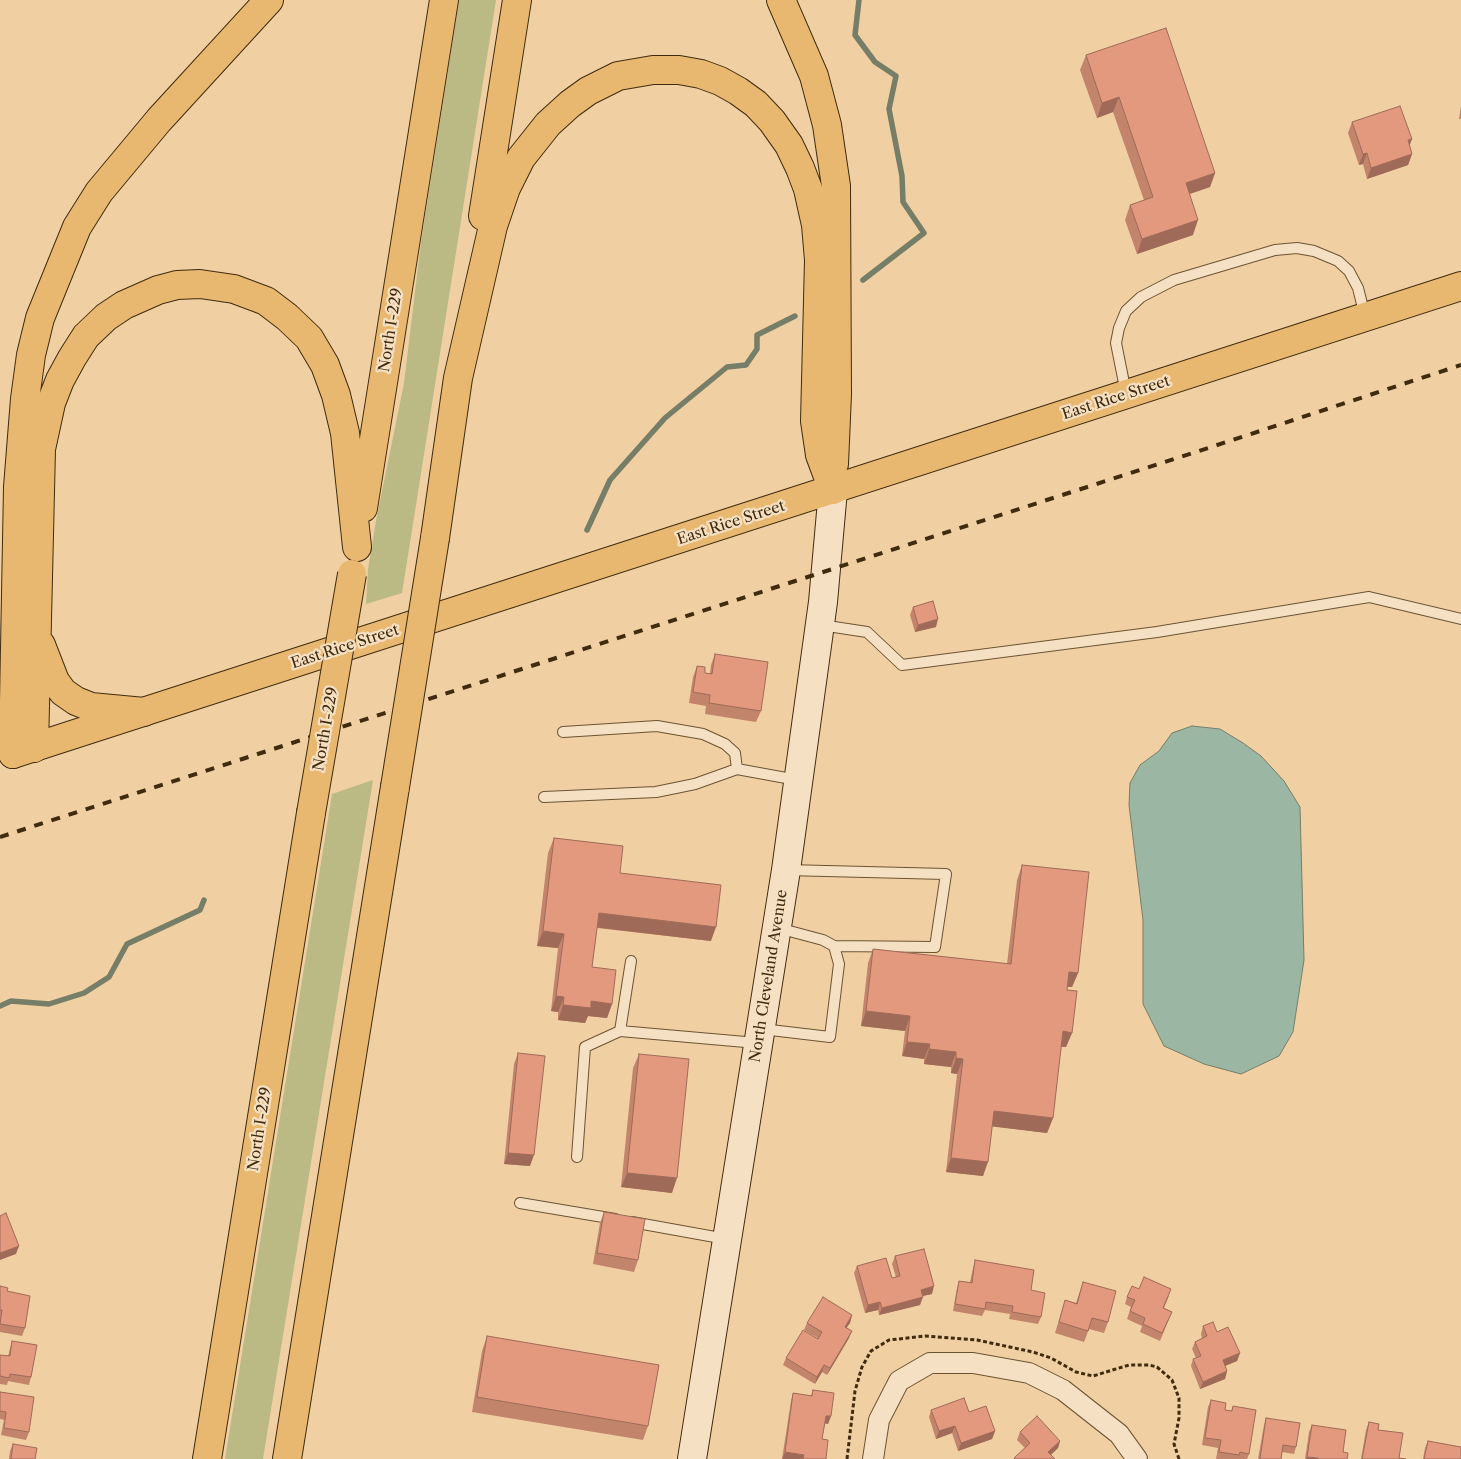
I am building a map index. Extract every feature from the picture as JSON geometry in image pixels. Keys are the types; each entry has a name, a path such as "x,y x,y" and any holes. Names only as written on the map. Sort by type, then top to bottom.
{"main road":[{"path":"15,753 18,487 25,399 31,355 40,318 54,279 77,227 99,192 159,120 270,0"},
{"name":"North I-229","path":"207,1459 444,0"},
{"path":"287,1459 396,787 517,0"},
{"path":"781,0 814,76 827,125 836,186 837,384 833,490"},
{"path":"458,378 493,226 506,188 521,158 548,124 582,95 618,76 653,70 679,70 700,74 720,81 756,104 789,145 808,189 816,225 819,260 815,420 820,455 833,490"},
{"path":"15,753 36,621 41,448 51,403 60,380 86,336 106,317 138,297 178,285 200,284 234,290 266,301 287,317 309,338 325,365 336,395 346,433 356,547"},
{"name":"East Rice Street","path":"15,753 1461,286"},
{"path":"36,621 47,664 63,692 91,707 144,712"}],"street":[{"name":"North Cleveland Avenue","path":"692,1459 786,870 820,625 833,490"},
{"path":"873,1459 879,1420 899,1381 930,1363 973,1363 1029,1372 1063,1390 1119,1434 1137,1459"}],"lane":[{"path":"1126,394 1116,343 1119,328 1126,311 1140,297 1174,280 1275,250 1297,248 1338,261 1349,271 1358,288 1365,317"},
{"path":"820,625 867,632 902,665 1157,632 1369,597 1461,619"},
{"path":"563,732 658,726 703,734 725,744 735,753 737,769"},
{"path":"544,797 656,792 695,784 737,769 798,780"},
{"path":"777,927 823,940 834,946 935,947 946,874 786,870"},
{"path":"578,1157 585,1046 620,1031 830,1037 839,964 834,946"},
{"path":"620,1031 631,961"},
{"path":"520,1203 727,1239"}],"shaded area":[{"path":"459,0 496,0 402,593 366,604 368,569 376,521 404,383 421,242"},
{"path":"1192,726 1220,729 1261,756 1284,781 1300,807 1304,960 1293,1032 1279,1056 1241,1074 1204,1064 1164,1046 1143,1004 1143,920 1129,805 1130,783 1140,765 1159,751 1172,733"},
{"path":"373,780 263,1459 225,1459 332,794"}],"building":[{"path":"1166,28 1215,173 1186,183 1198,220 1142,239 1130,205 1153,197 1119,97 1102,103 1086,55"},
{"path":"1400,106 1412,139 1408,140 1412,154 1371,168 1367,153 1363,154 1352,122"},
{"path":"933,601 938,619 918,625 913,607"},
{"path":"715,654 768,662 761,711 709,703 710,695 693,692 697,666 705,667 705,673 712,674"},
{"path":"554,838 623,846 620,873 721,885 716,927 599,913 592,967 616,970 612,1004 591,1001 591,1008 563,1005 564,997 556,996 564,934 543,931"},
{"path":"1022,865 1089,872 1078,973 1069,972 1067,990 1077,991 1072,1033 1063,1031 1053,1118 994,1111 988,1162 951,1158 963,1059 956,1058 956,1052 929,1049 930,1044 907,1042 910,1016 866,1011 873,949 1011,964"},
{"path":"518,1053 545,1056 534,1155 508,1153"},
{"path":"639,1054 689,1059 677,1178 627,1173"},
{"path":"604,1212 645,1219 638,1260 597,1253"},
{"path":"6,1213 19,1246 0,1253 0,1216"},
{"path":"924,1249 934,1286 921,1290 923,1297 882,1308 880,1302 868,1305 857,1266 886,1258 892,1278 900,1276 895,1256"},
{"path":"975,1260 1034,1270 1031,1290 1045,1293 1041,1317 1012,1312 1013,1306 986,1302 985,1309 955,1304 959,1281 972,1283"},
{"path":"1144,1277 1171,1289 1163,1308 1172,1312 1162,1333 1143,1324 1145,1318 1130,1311 1135,1300 1127,1297 1132,1286 1139,1289"},
{"path":"1083,1282 1116,1291 1108,1322 1092,1318 1088,1331 1059,1322 1065,1300 1077,1304"},
{"path":"0,1286 8,1288 7,1291 30,1296 25,1328 0,1324 2,1310 0,1310"},
{"path":"823,1297 852,1315 845,1327 852,1331 830,1368 824,1365 817,1377 786,1358 803,1330 818,1339 822,1332 807,1323"},
{"path":"1213,1322 1217,1332 1228,1327 1240,1353 1223,1360 1227,1371 1203,1382 1193,1359 1201,1356 1195,1342 1207,1336 1203,1326"},
{"path":"487,1336 659,1365 648,1426 477,1397"},
{"path":"12,1341 37,1345 31,1377 10,1374 9,1378 0,1376 0,1355 10,1356"},
{"path":"813,1390 834,1393 831,1416 826,1416 822,1439 828,1440 826,1459 803,1459 804,1455 785,1452 793,1393 812,1396"},
{"path":"0,1392 34,1397 29,1432 4,1428 6,1412 0,1411"},
{"path":"964,1398 969,1412 986,1406 995,1431 961,1443 955,1426 939,1431 931,1410"},
{"path":"1211,1400 1226,1403 1225,1410 1232,1411 1233,1406 1256,1410 1249,1454 1240,1452 1239,1455 1219,1452 1221,1440 1205,1438"},
{"path":"1037,1416 1060,1441 1048,1452 1055,1459 1015,1459 1030,1443 1020,1432"},
{"path":"1266,1418 1300,1423 1296,1447 1283,1445 1281,1459 1260,1459"},
{"path":"1369,1422 1379,1424 1378,1430 1403,1433 1399,1458 1406,1459 1362,1459"},
{"path":"1312,1425 1346,1430 1343,1452 1348,1453 1347,1459 1307,1457"},
{"path":"1428,1441 1461,1447 1461,1459 1424,1459"},
{"path":"13,1444 37,1448 35,1459 11,1459"}],"waterway":[{"path":"859,0 855,35 875,62 896,76 889,109 902,176 903,202 924,233 863,280"},
{"path":"587,530 610,480 665,418 727,367 746,365 757,349 757,335 795,316"},
{"path":"0,1006 11,1001 49,1004 84,993 109,977 127,944 200,910 204,900"}],"railway":[{"path":"0,837 1461,365"}]}
